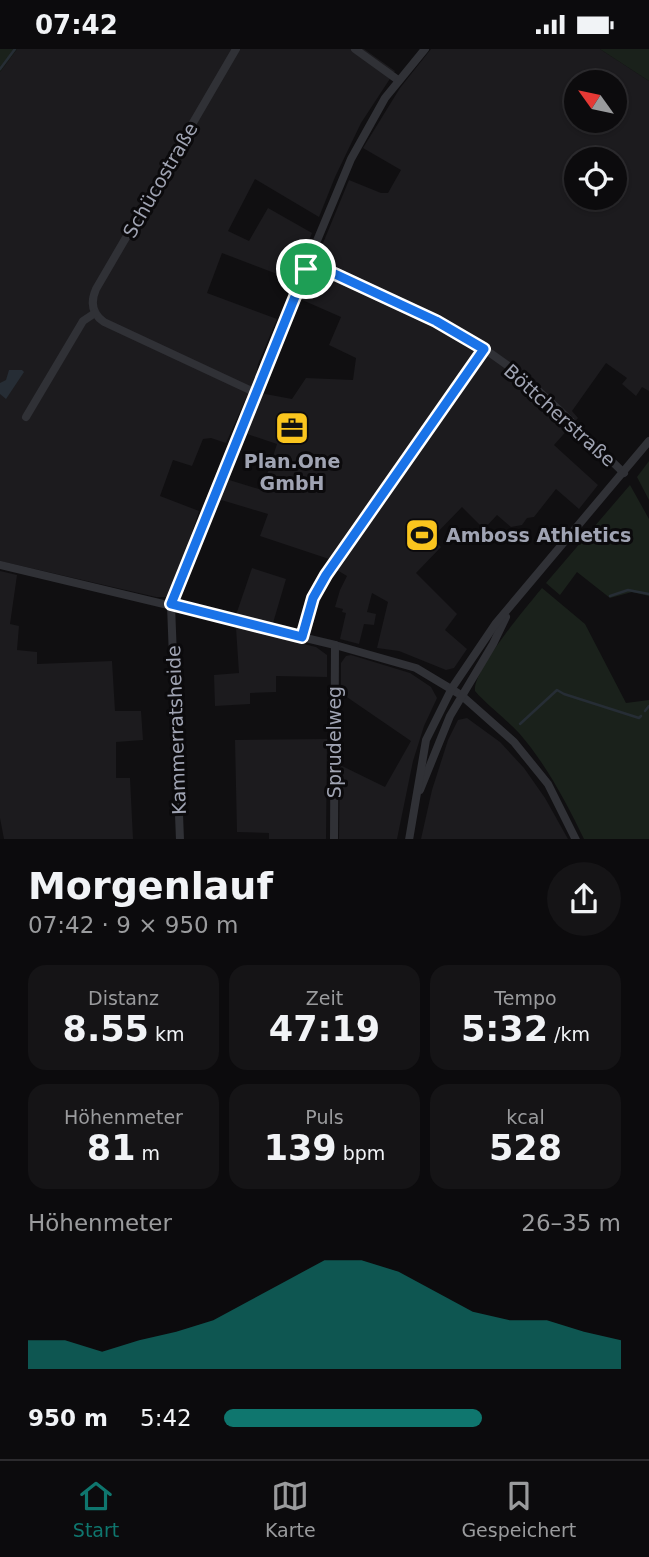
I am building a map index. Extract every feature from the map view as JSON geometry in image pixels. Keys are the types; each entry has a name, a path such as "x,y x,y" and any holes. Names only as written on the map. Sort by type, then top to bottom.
{"street":[{"name":"Schücostraße","path":"26,417 83,321 94,313 92,299 96,289 236,49"},
{"path":"355,49 398,80"},
{"name":"Kammerratsheide","path":"180,839 171,604 254,392 351,159 378,109 398,80 425,49"},
{"name":"Böttcherstraße","path":"309,262 436,321 484,349 524,379 624,473"},
{"path":"94,313 104,323 254,392"},
{"path":"302,637 313,598 326,575 484,349"},
{"path":"409,839 426,740 452,688 489,632 649,441"},
{"path":"0,565 171,604 416,668 461,695 501,729 525,754 548,785 576,839"},
{"path":"418,792 461,695 493,644 509,611"},
{"name":"Sprudelweg","path":"334,839 335,645"}],"shaded area":[{"path":"0,49 17,49 0,72"},
{"path":"17,49 364,49 395,71 361,123 319,217 255,179 228,231 249,241 268,208 312,233 293,280 222,253 207,293 277,319 258,364 256,376 226,443 211,438 203,439 192,466 173,460 160,496 199,511 174,588 166,597 156,597 0,561 0,72"},
{"path":"431,49 600,49 649,81 649,391 642,387 636,396 622,384 627,378 606,363 572,411 578,418 554,445 598,485 579,509 556,489 534,517 527,518 522,525 511,527 497,515 484,529 462,507 432,538 441,547 416,573 457,614 445,630 467,649 454,668 446,670 399,651 377,648 388,602 372,593 367,612 376,614 374,625 364,624 359,644 340,639 346,613 335,607 347,576 327,564 329,559 260,536 268,514 218,499 226,479 262,490 277,444 244,433 260,393 292,399 306,378 353,380 356,358 329,345 341,317 300,299 349,180 381,193 388,193 401,170 363,148 400,88"},
{"path":"600,49 649,49 649,81"},
{"path":"9,370 24,372 6,399 0,394 0,383 6,380"},
{"path":"649,461 649,500 637,477"},
{"path":"630,485 649,519 649,596 632,592 610,598 577,572 560,595 546,583"},
{"path":"252,568 286,579 273,623 236,615"},
{"path":"0,571 17,575 10,624 19,626 17,650 37,652 37,664 112,661 115,711 141,711 143,740 116,742 116,778 130,778 133,839 4,839 0,818"},
{"path":"542,588 585,624 626,703 649,700 649,839 584,839 563,797 538,757 519,733 475,691 476,682 491,654"},
{"path":"236,628 316,647 327,655 327,677 276,676 276,692 250,693 250,704 215,706 214,675 239,673"},
{"path":"351,655 410,673 431,687 437,698 424,726 413,761 397,839 339,839 340,765 385,787 411,741 341,693 341,663 346,656"},
{"path":"467,718 500,742 524,768 568,839 421,839 432,790 448,740 458,720"},
{"path":"327,739 326,839 269,839 269,833 237,832 235,740"}],"waterway":[{"path":"0,69 15,49"},
{"path":"610,596 628,590 649,594"},
{"path":"520,724 557,690 639,718 641,716"},
{"path":"645,711 649,706"}],"place":[{"name":"Plan.One GmbH","path":"292,428"},
{"name":"Amboss Athletics","path":"422,535"}],"route":[{"path":"309,262 436,321 484,349 326,575 313,598 302,637 171,604 306,269 309,262"}]}
